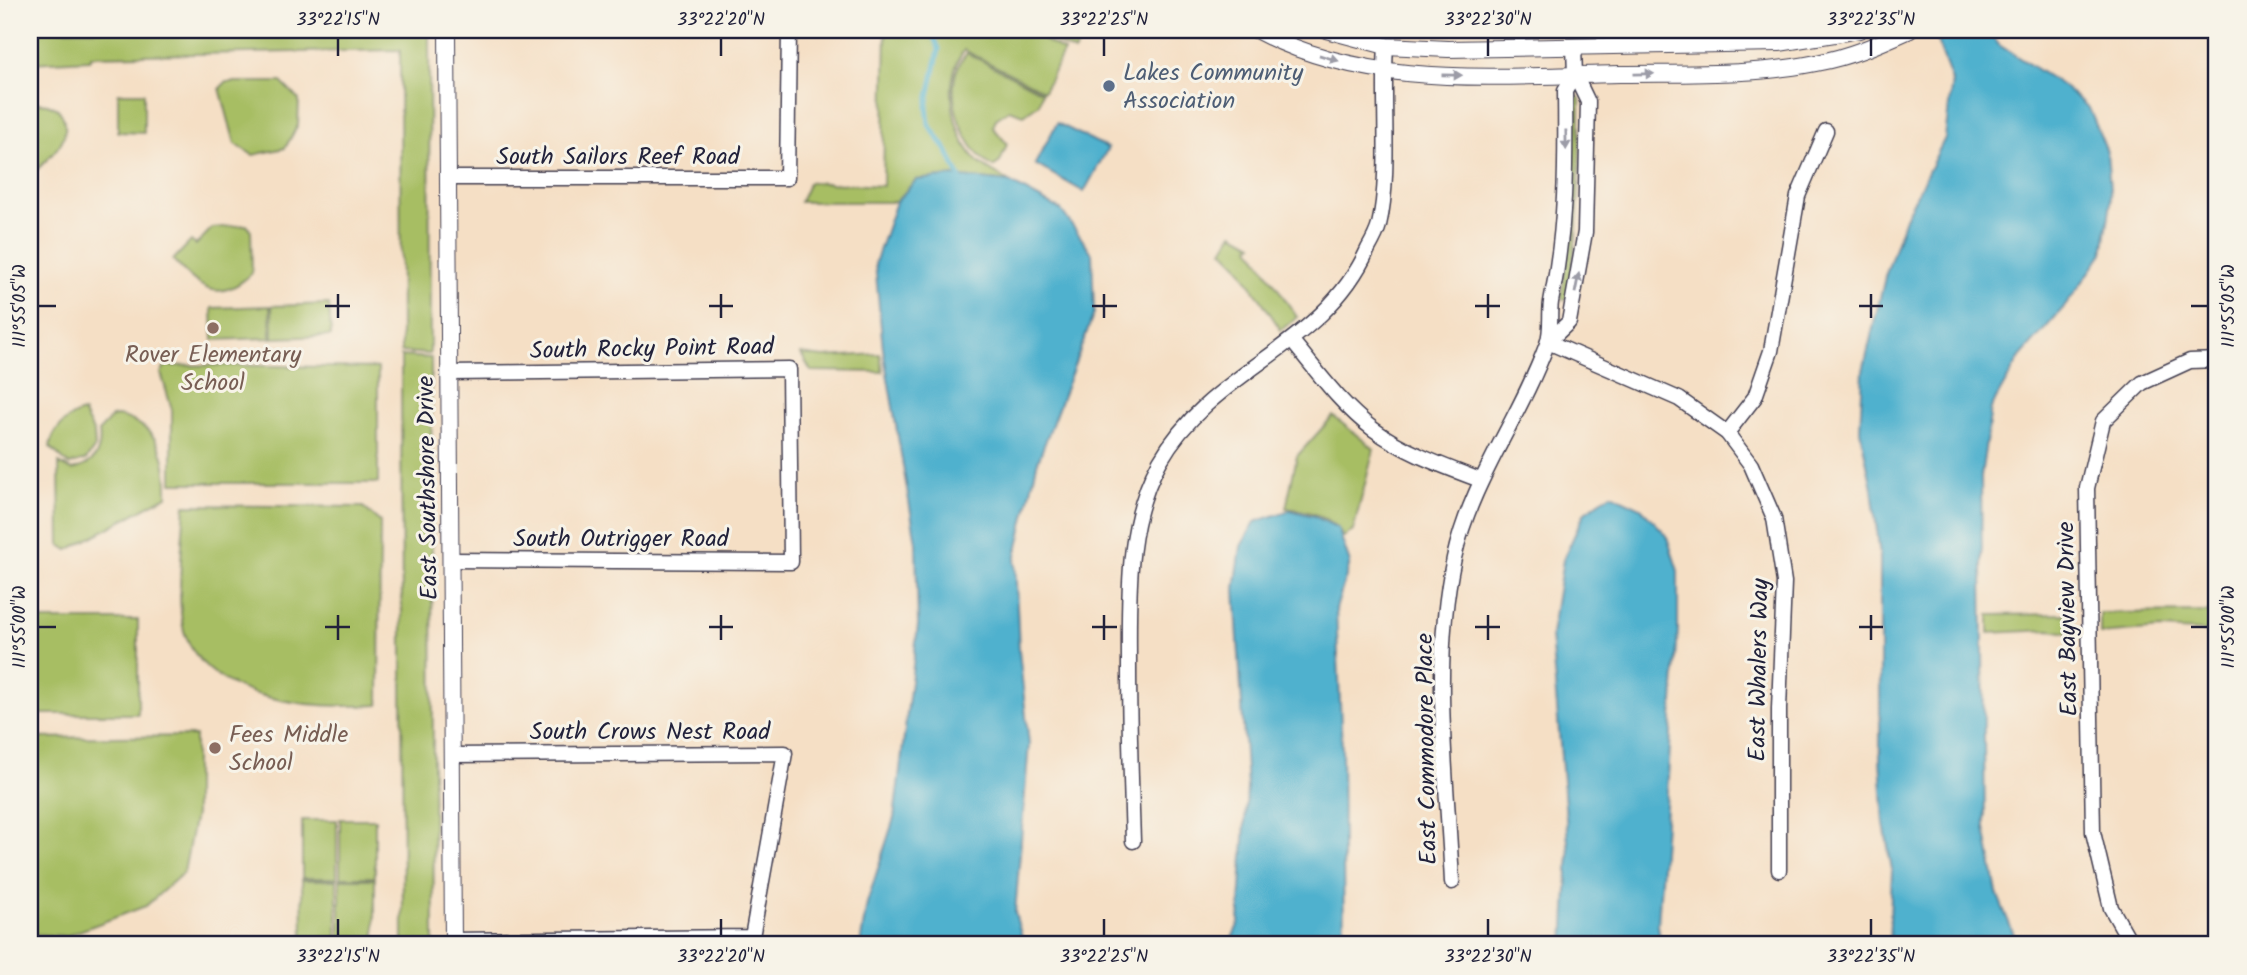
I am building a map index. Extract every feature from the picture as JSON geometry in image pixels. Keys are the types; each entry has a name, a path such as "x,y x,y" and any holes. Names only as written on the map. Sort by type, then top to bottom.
{"street":[{"name":"East Southshore Drive","path":"447,30 453,942"},
{"name":"South Sailors Reef Road","path":"449,178 787,178 789,30"},
{"path":"1256,30 1310,52 1384,72 1575,75 1772,70 1846,56 1910,30"},
{"path":"1326,30 1386,46 1448,49 1779,43 1859,30"},
{"path":"1133,841 1129,594 1135,524 1159,463 1185,423 1232,381 1292,341 1325,314 1359,270 1379,226 1383,182 1386,46"},
{"name":"East Commodore Place","path":"1452,882 1444,719 1444,633 1454,558 1480,480 1548,342 1569,322 1585,232 1588,102 1575,75 1574,47"},
{"name":"East Commodore Place","path":"1548,342 1551,304 1564,226 1565,91 1575,75"},
{"path":"1727,433 1755,397 1771,351 1798,196 1826,131"},
{"path":"1292,341 1327,385 1373,429 1424,458 1480,480"},
{"name":"East Whalers Way","path":"1548,342 1679,399 1727,433 1751,465 1774,518 1784,582 1779,709 1779,870"},
{"name":"East Bayview Drive","path":"2132,945 2111,908 2093,832 2087,488 2103,421 2142,383 2190,361 2217,360"},
{"name":"South Rocky Point Road","path":"449,373 789,369 791,562"},
{"name":"South Outrigger Road","path":"451,560 791,562"},
{"name":"South Crows Nest Road","path":"453,755 785,753 752,937 453,942"}],"green space":[{"path":"30,30 429,30 430,354 401,352 400,50 91,56 90,60 30,63"},
{"path":"886,30 1025,30 1064,51 1044,91 964,50 957,63 952,92 961,137 977,161 1009,182 952,176 916,180 896,202 800,202 809,182 883,186"},
{"path":"1032,30 1086,30 1074,52"},
{"path":"967,53 1042,92 1039,104 1024,115 1009,110 996,119 993,127 1007,144 1000,162 993,167 971,146 957,114 954,81 958,66"},
{"path":"226,82 281,82 299,100 298,125 285,148 253,155 235,144 220,88"},
{"path":"118,93 144,93 144,133 118,132"},
{"path":"1577,95 1580,99 1580,124 1577,224 1567,299 1563,300 1561,295 1572,197 1572,99"},
{"path":"30,102 48,104 58,109 64,119 65,129 59,146 30,177 30,168 37,163 37,110 30,113"},
{"path":"247,225 251,231 252,273 229,289 219,291 201,285 173,260 191,241 196,245 212,228"},
{"path":"1233,233 1253,244 1250,247 1297,317 1281,330 1237,264 1223,250"},
{"path":"329,304 331,336 273,338 272,306"},
{"path":"270,306 271,338 213,340 212,308"},
{"path":"801,354 823,357 880,354 883,372 811,371"},
{"path":"401,356 431,358 434,945 403,945"},
{"path":"165,366 378,368 378,483 172,483 172,410 161,373"},
{"path":"83,412 94,433 95,447 86,460 69,465 50,447 51,441 62,425 72,416"},
{"path":"1333,416 1374,449 1353,531 1343,537 1326,519 1286,508 1297,456"},
{"path":"112,417 132,420 152,435 166,468 167,496 68,550 60,545 59,463 72,470 86,465 98,452 99,431"},
{"path":"185,505 363,507 380,522 379,705 297,703 268,697 241,688 217,675 198,657 185,634 180,606"},
{"path":"2217,612 2215,632 2161,629 2100,634 2100,613"},
{"path":"2068,614 2069,633 2050,630 1989,633 1989,615"},
{"path":"30,620 138,620 138,714 30,714"},
{"path":"195,736 195,815 184,872 146,906 66,936 30,934 30,738"},
{"path":"340,819 375,819 375,877 340,877"},
{"path":"302,820 337,820 337,878 302,878"},
{"path":"340,879 375,879 375,937 340,937"},
{"path":"302,880 337,880 337,938 303,938"}],"water":[{"path":"1933,30 1988,30 1999,45 2060,84 2089,108 2107,152 2111,202 2103,253 2066,305 2020,357 1991,408 1981,476 1985,828 1997,893 2018,945 1889,945 1892,870 1884,824 1880,758 1880,557 1872,488 1860,430 1863,371 1885,277 1905,218 1945,138 1952,81"},
{"path":"1057,123 1108,148 1084,192 1035,164"},
{"path":"952,176 1009,182 1061,210 1092,253 1094,313 1037,464 1015,560 1019,651 1029,744 1015,913 1024,945 860,945 867,903 894,818 918,625 916,542 883,349 875,263 896,202 916,180"},
{"path":"1611,494 1641,508 1666,534 1678,571 1678,629 1658,925 1661,945 1564,945 1569,854 1551,635 1563,560 1585,512"},
{"path":"1290,510 1314,516 1338,528 1350,563 1336,609 1342,750 1344,945 1229,945 1239,923 1247,788 1235,589 1241,546 1255,522"}],"waterway":[{"path":"931,30 939,49 927,106 929,125 948,152 959,176"}],"place":[{"name":"Lakes Community Association","path":"1109,86"},
{"name":"Rover Elementary School","path":"213,328"},
{"name":"Fees Middle School","path":"215,748"}]}
